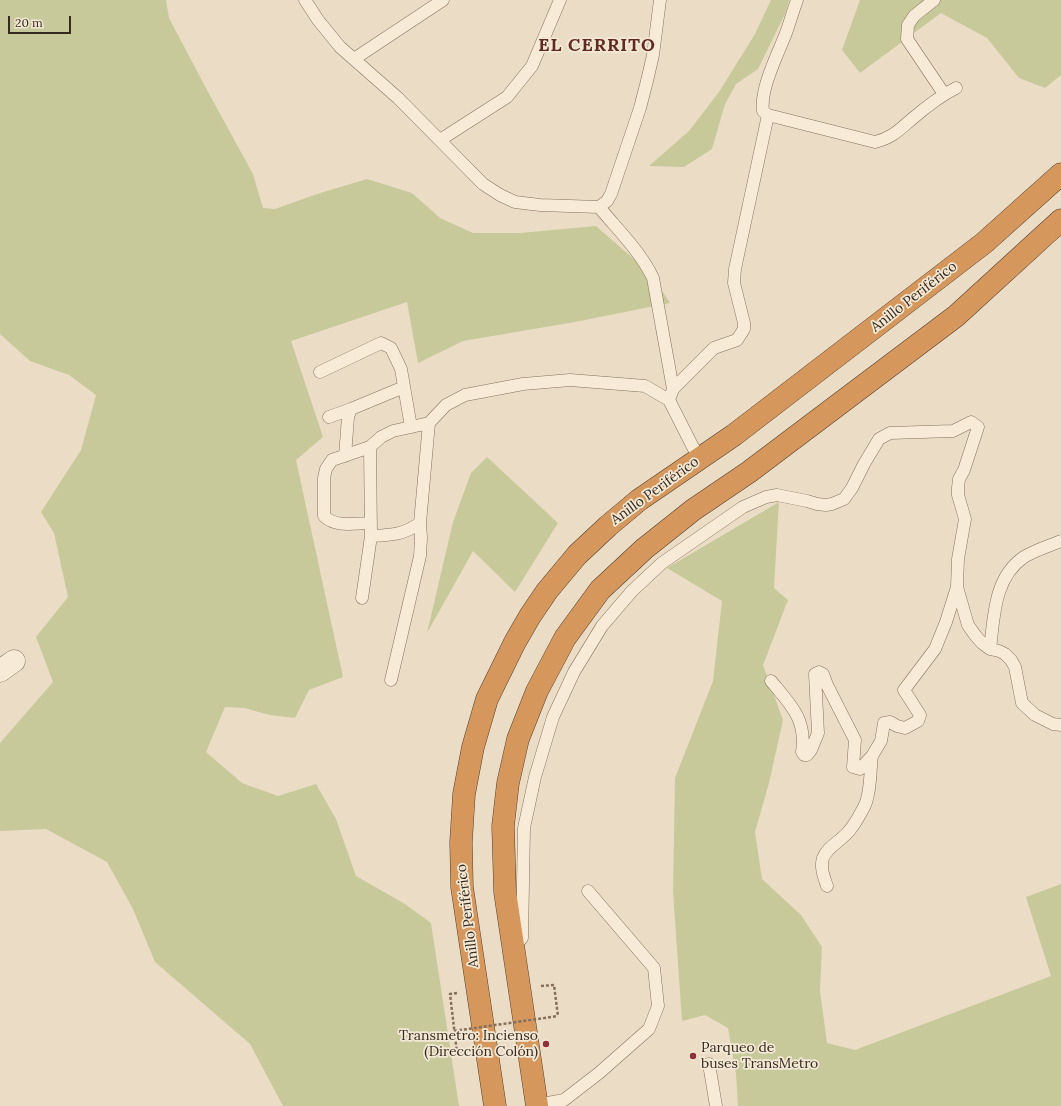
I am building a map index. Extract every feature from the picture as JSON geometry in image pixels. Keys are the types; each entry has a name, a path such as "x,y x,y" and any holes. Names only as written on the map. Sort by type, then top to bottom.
{"highway":[{"name":"Anillo Periférico","path":"494,1106 462,887 461,842 464,794 468,770 487,699 515,642 530,616 547,591 577,555 639,500 734,435 984,243 1061,174"},
{"path":"537,1105 505,892 503,826 508,783 518,739 537,691 565,638 600,590 644,549 692,510 749,472 956,316 1061,220"}],"lane":[{"path":"305,0 318,20 336,41 398,98 483,184 500,196 515,202 540,205 599,208 607,201 611,194 640,108 653,55 660,0"},
{"path":"354,59 443,0"},
{"path":"440,140 507,97 532,66 560,0"},
{"path":"797,0 766,87 762,104 763,111 768,115 875,142 892,136 944,94 956,88"},
{"path":"934,0 914,16 908,25 907,39 944,94"},
{"path":"671,395 714,348 738,340 744,329 744,323 734,283 735,269 768,115"},
{"path":"599,208 640,256 648,267 653,278 671,395 699,459"},
{"path":"320,372 381,343 391,348 401,369 411,427"},
{"path":"371,523 336,524 329,522 324,516 324,478 326,469 332,460 370,447 381,437 393,431 429,423 446,405 465,395 523,384 570,380 645,386 671,395"},
{"path":"330,417 404,387"},
{"path":"345,456 348,417 351,409"},
{"path":"514,949 522,938 524,828 535,777 553,717 574,672 602,626 632,591 662,563 743,508 766,497 777,495 817,504 832,504 838,502 844,498 852,488 879,439 890,434 952,431 971,422 978,427 964,470 959,479 958,495 965,518 958,559 957,587 946,622 935,648 904,690 920,715 918,721 905,728 890,722 884,723 881,740 872,756 860,769 853,767 855,740 823,674 819,672 815,674 818,733 811,750 807,755 804,755 802,752 804,740 798,716 771,681"},
{"path":"391,680 420,556 420,523 429,423"},
{"path":"362,598 371,536 370,447"},
{"path":"371,536 395,534 410,530 420,523"},
{"path":"990,649 998,595 1006,577 1016,564 1025,557 1061,541"},
{"path":"957,587 968,626 982,643 990,649 1005,654 1013,663 1022,703 1035,715 1053,724 1061,725"},
{"path":"827,886 822,869 823,858 829,850 849,832 865,805 869,791 872,756"},
{"path":"537,1105 566,1103 649,1029 658,1006 654,968 588,890"},
{"path":"709,1064 716,1106"}],"path":[{"path":"454,1031 558,1016 554,985"},
{"path":"450,994 457,1052"}],"green space":[{"path":"0,0 166,0 169,18 253,174 263,208 275,209 317,194 367,179 412,193 440,218 473,233 520,233 596,226 651,274 670,303 575,322 463,341 418,363 407,302 291,341 323,437 296,460 343,677 309,690 295,718 270,715 244,708 225,707 206,752 242,783 278,796 316,784 336,819 356,876 405,904 431,923 459,1106 283,1106 250,1044 155,962 133,909 107,862 46,829 0,831 0,743 53,682 36,637 68,597 54,533 41,512 81,450 96,395 69,375 30,361 0,334"},
{"path":"771,0 789,0 785,14 758,69 736,84 725,104 712,149 684,167 649,166 689,131 719,92 755,34"},
{"path":"860,0 1061,0 1061,75 1045,88 1019,78 987,38 941,13 860,73 842,50"},
{"path":"487,457 558,523 515,592 473,551 427,633 453,522 471,473"},
{"path":"779,502 774,588 788,600 763,665 783,720 769,783 755,832 762,879 801,915 822,947 820,991 827,1043 855,1050 1051,976 1026,897 1061,884 1061,1106 738,1106 736,1074 728,1028 705,1015 682,1021 673,891 675,778 713,681 722,601 667,568"}],"place":[{"name":"Transmetro: Incienso (Dirección Colón)","path":"546,1044"},
{"name":"Parqueo de buses TransMetro","path":"693,1056"}],"district":[{"name":"EL CERRITO","path":"597,46"}]}
